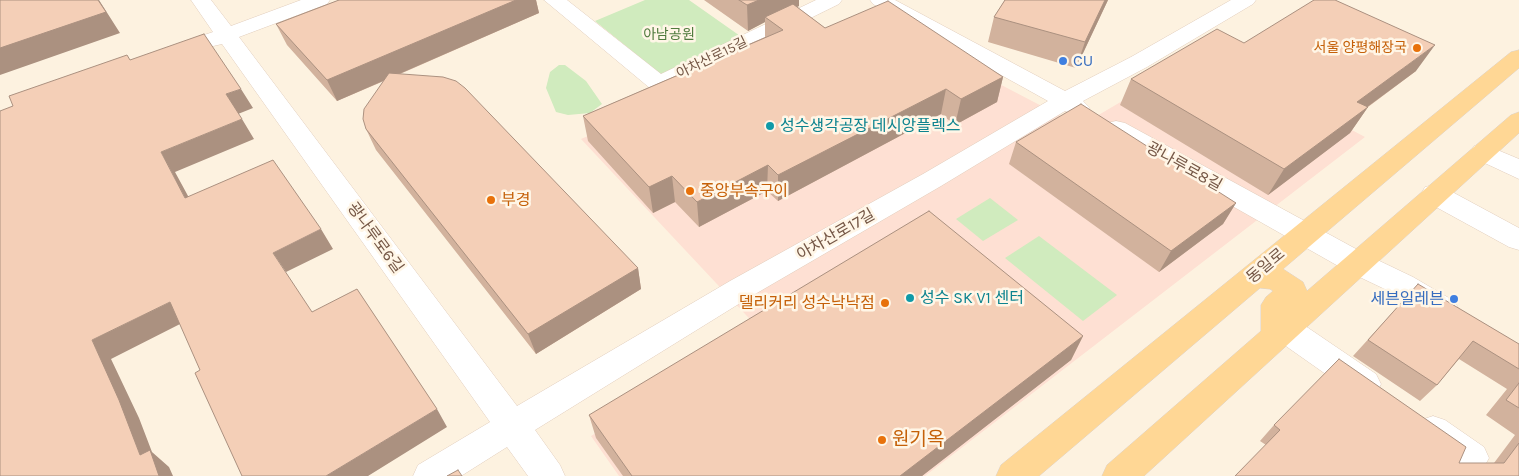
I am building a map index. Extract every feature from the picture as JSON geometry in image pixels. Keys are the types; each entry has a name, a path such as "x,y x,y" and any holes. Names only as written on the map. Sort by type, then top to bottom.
{"main road":[{"name":"동일로","path":"1013,476 1519,57"},
{"path":"1119,476 1519,120"},
{"path":"1252,277 1276,278 1293,290 1276,306 1280,332"}],"street":[{"name":"광나루로6길","path":"201,0 548,476"},
{"path":"188,48 320,0"},
{"name":"아차산로15길","path":"554,0 659,84 832,0"},
{"name":"광나루로8길","path":"881,0 1357,263 1403,285 1469,325"},
{"name":"아차산로17길","path":"430,476 740,289 932,180 1065,101 1139,62 1246,0"},
{"path":"1483,152 1519,170"},
{"path":"1434,194 1519,240"},
{"path":"1280,332 1399,408 1472,458 1458,476"}],"shaded area":[{"path":"867,15 1080,126 1205,52 1365,137 925,476 619,476 591,436 761,331 581,139"}],"green space":[{"name":"아남공원","path":"645,0 689,0 743,38 664,77 595,21"},
{"path":"559,65 565,65 586,81 602,104 590,113 568,115 556,112 546,88 550,72"},
{"path":"990,198 1018,220 983,241 956,219"},
{"path":"1039,236 1117,295 1083,321 1005,258"}],"building":[{"path":"0,0 98,0 106,12 0,48"},
{"path":"339,0 516,0 327,80 276,24"},
{"path":"739,0 759,0 747,5"},
{"path":"1005,0 1105,0 1085,42 994,17"},
{"path":"1314,0 1335,0 1435,45 1357,102 1368,107 1284,169 1131,79 1217,29 1244,43"},
{"name":"성수생각공장 데시앙플렉스","path":"888,1 1003,77 961,99 946,89 778,175 768,165 697,202 672,176 649,187 583,116 783,30 765,17 793,4 825,28"},
{"path":"204,34 241,89 226,94 242,119 161,152 185,198 273,160 321,229 273,253 312,312 357,289 437,409 326,476 242,476 195,373 200,370 170,302 92,340 119,400 140,455 150,450 159,476 0,476 0,111 13,106 9,96 127,55 130,60"},
{"path":"389,73 443,77 456,81 465,88 638,268 528,334 366,129 363,119 364,109"},
{"path":"1081,104 1236,203 1171,251 1016,142"},
{"name":"성수 SK V1 센터","path":"929,211 1083,336 900,476 632,476 589,415"},
{"path":"1418,284 1519,344 1519,369 1473,341 1437,385 1368,340"},
{"path":"1339,359 1466,447 1459,463 1504,463 1519,443 1519,476 1235,476 1280,430 1274,425"},
{"path":"1519,383 1519,408 1506,400"},
{"path":"458,470 462,476 447,476"}],"place":[{"name":"서울 양평해장국","path":"1417,48"},
{"name":"CU","path":"1063,61"},
{"name":"성수생각공장 데시앙플렉스","path":"770,126"},
{"name":"중앙부속구이","path":"690,191"},
{"name":"부경","path":"491,200"},
{"name":"성수 SK V1 센터","path":"910,298"},
{"name":"세븐일레븐","path":"1454,299"},
{"name":"델리커리 성수낙낙점","path":"885,303"},
{"name":"원기옥","path":"882,440"}]}
